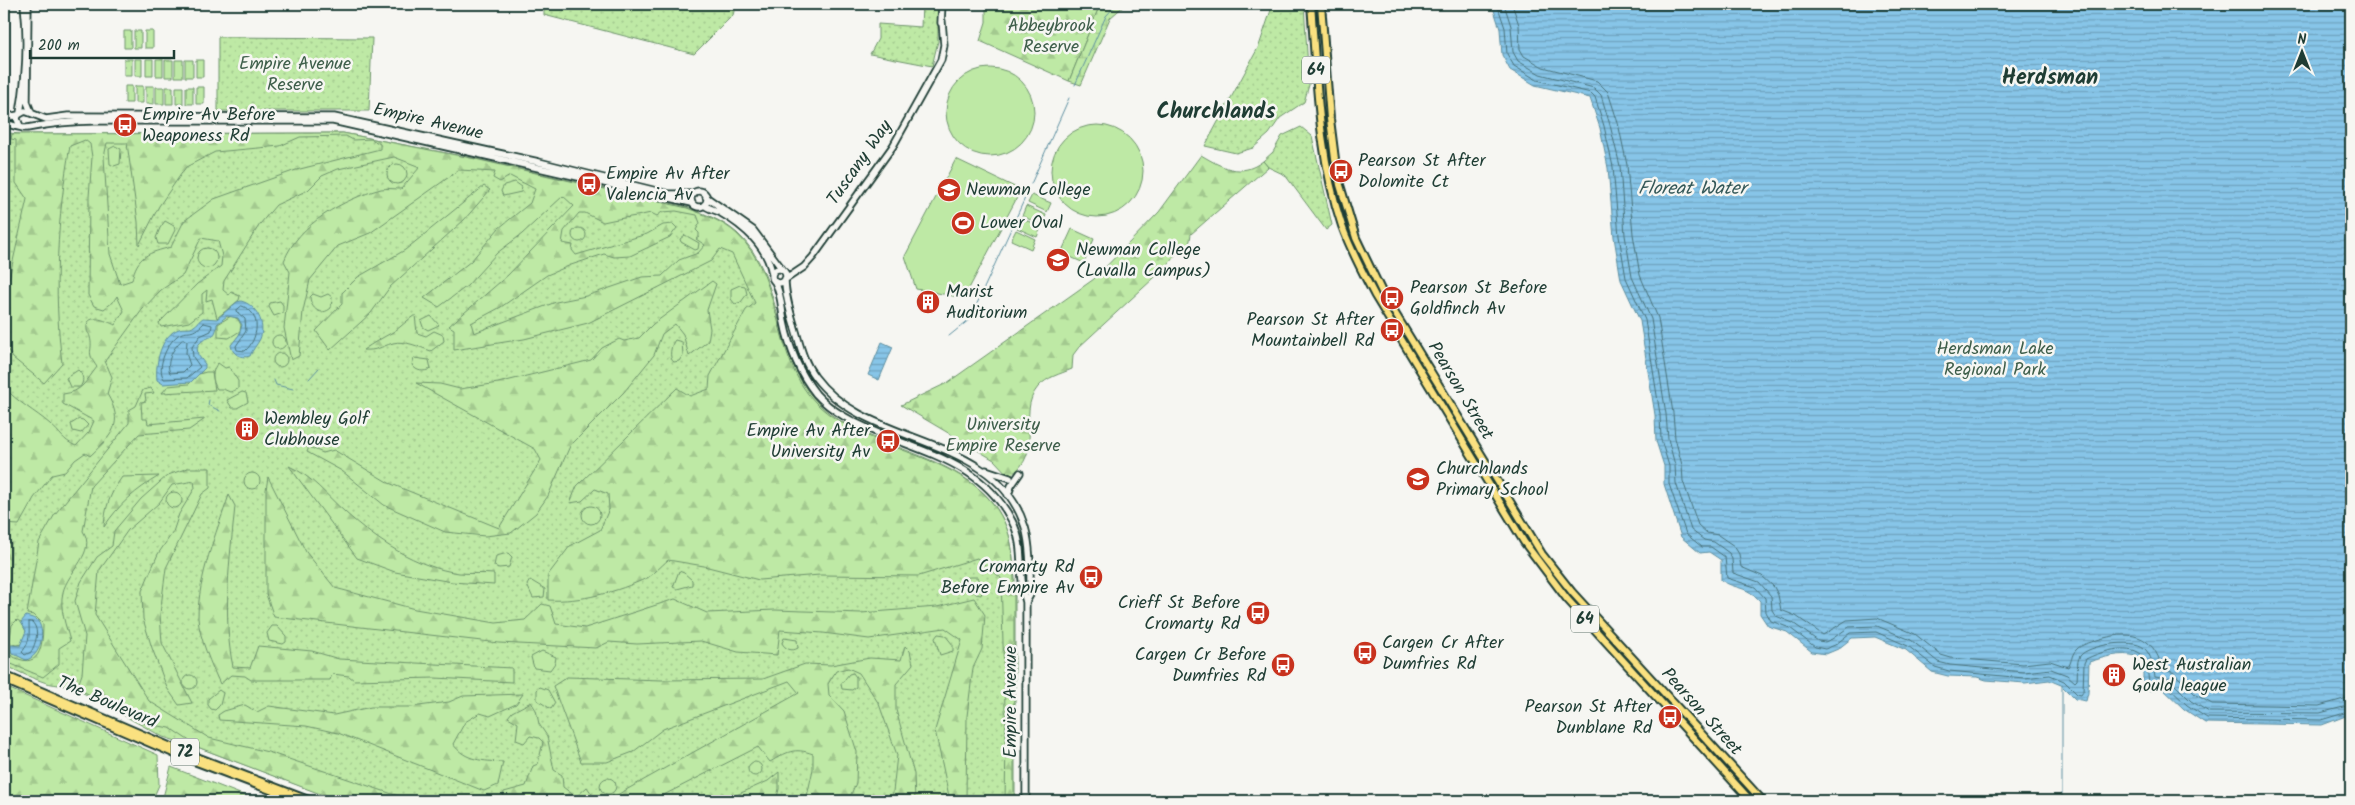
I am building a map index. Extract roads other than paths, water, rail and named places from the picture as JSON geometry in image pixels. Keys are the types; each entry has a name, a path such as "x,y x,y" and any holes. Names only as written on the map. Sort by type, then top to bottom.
{"main road":[{"path":"20,126 17,119 24,77 24,4"},
{"path":"28,4 28,102 34,120 32,125"},
{"name":"Tuscany Way","path":"786,279 812,257 893,146 943,52 944,25 942,21 942,4"},
{"name":"Pearson Street","path":"1311,4 1319,115 1326,164 1344,231 1375,296 1541,567 1567,599 1751,801"},
{"name":"Pearson Street","path":"1321,4 1330,119 1340,185 1356,238 1382,292 1542,554 1572,592 1763,801"},
{"name":"Empire Avenue","path":"4,118 25,111 46,119 68,116 334,117 539,162 670,194 694,194"},
{"name":"Empire Avenue","path":"4,123 25,128 32,125 94,121 333,122 692,203"},
{"path":"701,192 754,230 783,270 786,279 781,283 775,282 768,258 750,235 727,216 704,205 697,207 692,203 694,194 701,192"},
{"path":"704,205 706,197"},
{"path":"772,274 777,269 798,270"},
{"name":"Empire Avenue","path":"786,279 786,293 803,357 814,376 830,394 843,405 863,416 960,456 982,468 1003,487 1024,526 1028,543 1030,595 1026,602"},
{"name":"Empire Avenue","path":"775,282 782,299 783,319 798,364 817,395 836,411 859,425 973,474 994,492 1016,530 1022,557 1026,602 1026,801"},
{"path":"982,468 1010,478"},
{"path":"1008,495 1011,486 1020,473"},
{"name":"The Boulevard","path":"4,675 176,749 311,801"},
{"name":"The Boulevard","path":"4,680 174,753 299,801"}],"water":[{"name":"Herdsman Lake Regional Park","path":"1492,4 2351,4 2351,714 2322,725 2205,723 2184,709 2162,688 2151,691 2143,687 2143,668 2136,656 2118,655 2089,662 2086,701 2075,699 2061,685 2049,680 2025,683 1986,680 1977,677 1948,676 1932,672 1906,650 1875,637 1852,638 1838,649 1826,654 1812,652 1787,632 1768,626 1760,614 1760,601 1755,596 1721,580 1721,560 1709,552 1700,553 1681,537 1664,484 1664,466 1656,441 1655,415 1640,321 1621,280 1614,237 1608,168 1600,128 1590,98 1535,85 1510,70 1502,55 1500,29"},
{"path":"237,302 247,303 256,311 262,327 260,339 250,356 240,356 233,351 231,345 239,335 242,325 238,318 227,316 217,324 215,334 203,340 197,347 198,355 205,364 205,368 191,382 163,384 157,380 160,350 173,332 181,328 192,327 203,318 217,319"},
{"path":"882,342 893,347 879,380 868,375"},
{"path":"26,616 36,619 42,636 39,648 35,654 26,660 12,653 10,647 11,645 20,646 26,631 21,622"}],"waterway":[{"path":"1075,85 1106,16 1117,4"},
{"path":"1031,184 1069,98"},
{"path":"949,336 970,319 1025,198"},
{"path":"309,379 319,368"},
{"path":"274,380 276,385 293,389"},
{"path":"209,400 208,405 220,411"},
{"path":"2062,684 2062,801"}],"place":[{"name":"Empire Av Before Weaponess Rd","path":"125,125"},
{"name":"Pearson St After Dolomite Ct","path":"1341,171"},
{"name":"Empire Av After Valencia Av","path":"589,184"},
{"name":"Newman College","path":"949,190"},
{"name":"Lower Oval","path":"963,223"},
{"name":"Newman College (Lavalla Campus)","path":"1058,260"},
{"name":"Pearson St Before Goldfinch Av","path":"1392,298"},
{"name":"Marist Auditorium","path":"928,302"},
{"name":"Pearson St After Mountainbell Rd","path":"1392,330"},
{"name":"Wembley Golf Clubhouse","path":"247,429"},
{"name":"Empire Av After University Av","path":"888,441"},
{"name":"Churchlands Primary School","path":"1418,479"},
{"name":"Cromarty Rd Before Empire Av","path":"1091,577"},
{"name":"Crieff St Before Cromarty Rd","path":"1258,613"},
{"name":"Cargen Cr After Dumfries Rd","path":"1365,653"},
{"name":"Cargen Cr Before Dumfries Rd","path":"1283,665"},
{"name":"West Australian Gould league","path":"2114,675"},
{"name":"Pearson St After Dunblane Rd","path":"1670,717"}],"district":[{"name":"Herdsman","path":"2050,78"},
{"name":"Churchlands","path":"1216,112"}],"park label":[{"name":"Abbeybrook Reserve","path":"1051,36"},
{"name":"Empire Avenue Reserve","path":"295,74"},
{"name":"University Empire Reserve","path":"1003,435"}],"water label":[{"name":"Floreat Water","path":"1692,189"}]}
